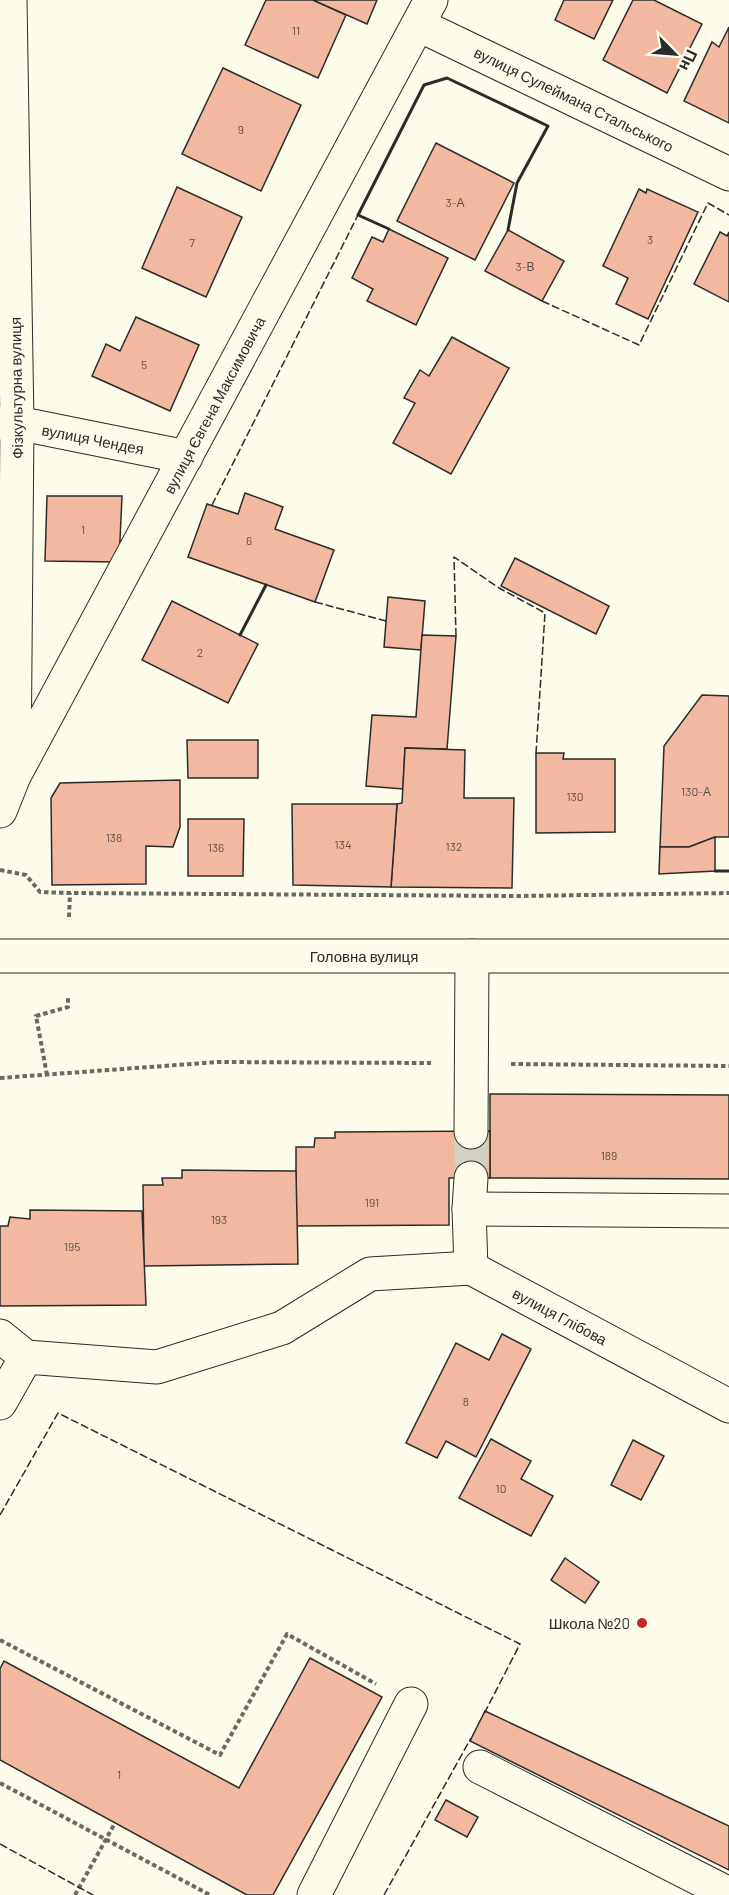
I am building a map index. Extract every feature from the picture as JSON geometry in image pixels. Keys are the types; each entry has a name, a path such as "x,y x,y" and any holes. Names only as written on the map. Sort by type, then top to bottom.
{"street":[{"name":"Фізкультурна вулиця","path":"10,0 5,45 14,776"},
{"name":"вулиця Сулеймана Стальського","path":"425,12 729,174"},
{"name":"вулиця Євгена Максимовича","path":"0,811 14,776 425,12"},
{"name":"вулиця Чендея","path":"8,423 186,457"},
{"name":"Головна вулиця","path":"0,956 729,956"},
{"path":"471,1132 472,956"},
{"path":"0,1336 26,1357 157,1367 282,1328 370,1274 471,1268 470,1194 729,1211"},
{"name":"вулиця Глібова","path":"471,1268 729,1406"},
{"path":"0,1403 26,1357"},
{"path":"314,1895 411,1704"},
{"path":"480,1767 729,1894"}],"path":[{"path":"0,870 26,875 40,892 70,894 519,896 729,893"},
{"path":"0,1078 218,1062 729,1066"},
{"path":"0,1640 220,1755 287,1634 411,1704"},
{"path":"0,1783 210,1895"},
{"path":"75,1895 116,1823"}],"building":[{"path":"266,0 313,0 346,15 318,78 245,45"},
{"path":"313,0 377,0 367,24"},
{"path":"564,0 613,0 594,39 555,20"},
{"path":"633,0 654,0 702,24 667,93 603,60"},
{"path":"729,27 729,123 684,101 712,42 719,47"},
{"path":"223,68 301,105 261,191 182,154"},
{"path":"436,143 514,183 475,260 397,221"},
{"path":"177,187 242,217 206,297 142,268"},
{"path":"639,189 646,193 647,189 698,212 648,319 616,304 628,278 603,266"},
{"path":"389,229 448,258 416,325 367,301 373,289 352,278 372,237 383,242"},
{"path":"508,230 564,261 542,301 485,271"},
{"path":"720,232 727,236 729,232 729,302 694,284"},
{"path":"136,317 199,345 170,411 92,376 106,344 120,351"},
{"path":"452,337 509,368 451,474 393,443 415,403 404,398 420,370 429,376"},
{"path":"245,493 283,507 275,529 334,550 315,602 188,557 207,504 238,514"},
{"path":"47,496 122,496 119,562 45,561"},
{"path":"515,558 609,606 596,634 501,586"},
{"path":"388,597 425,601 421,650 384,647"},
{"path":"172,601 258,644 228,703 142,660"},
{"path":"422,635 456,636 447,749 405,748 403,789 366,786 372,715 416,717"},
{"path":"702,695 729,696 729,837 715,837 689,847 660,847 664,746"},
{"path":"187,740 258,740 258,778 188,778"},
{"path":"405,748 465,750 464,798 514,798 512,888 391,887 397,804 402,803"},
{"path":"536,753 564,753 563,759 615,759 615,832 536,833"},
{"path":"180,780 180,827 173,847 146,846 146,884 52,885 51,798 60,783"},
{"path":"292,804 397,804 391,887 293,885"},
{"path":"188,819 244,819 243,876 188,876"},
{"path":"715,837 715,871 659,874 660,847 689,847"},
{"path":"490,1094 729,1095 729,1179 490,1178"},
{"path":"490,1131 490,1178 449,1178 449,1225 296,1226 296,1147 314,1147 315,1138 335,1138 335,1132"},
{"path":"182,1170 296,1171 298,1264 144,1266 143,1185 163,1185 162,1178 182,1178"},
{"path":"30,1210 142,1211 146,1305 0,1306 0,1226 8,1226 10,1217 30,1219"},
{"path":"502,1334 531,1349 476,1457 446,1441 437,1458 406,1443 456,1343 489,1360"},
{"path":"491,1439 531,1461 521,1479 553,1496 531,1536 459,1498"},
{"path":"633,1440 664,1456 641,1500 611,1485"},
{"path":"565,1558 599,1582 585,1603 551,1580"},
{"path":"310,1658 382,1697 273,1895 247,1895 0,1760 0,1669 4,1661 239,1788"},
{"path":"485,1711 729,1826 729,1870 470,1741"},
{"path":"446,1800 478,1817 467,1837 435,1820"}],"tunnel":[{"path":"471,1132 471,1178"}],"fence":[{"path":"542,301 639,345 708,203 729,215"},
{"path":"212,505 358,215"},
{"path":"456,636 454,557 499,588 545,613 536,753"},
{"path":"315,602 386,621"},
{"path":"0,1515 58,1413 520,1644 484,1714"},
{"path":"384,1895 471,1738"},
{"path":"0,1844 93,1895"}],"wall":[{"path":"389,229 358,215 424,85 447,78 548,126 517,183 508,230"},
{"path":"240,635 266,585"},
{"path":"715,871 729,871"}],"place":[{"name":"Школа №20","path":"642,1623"}]}
